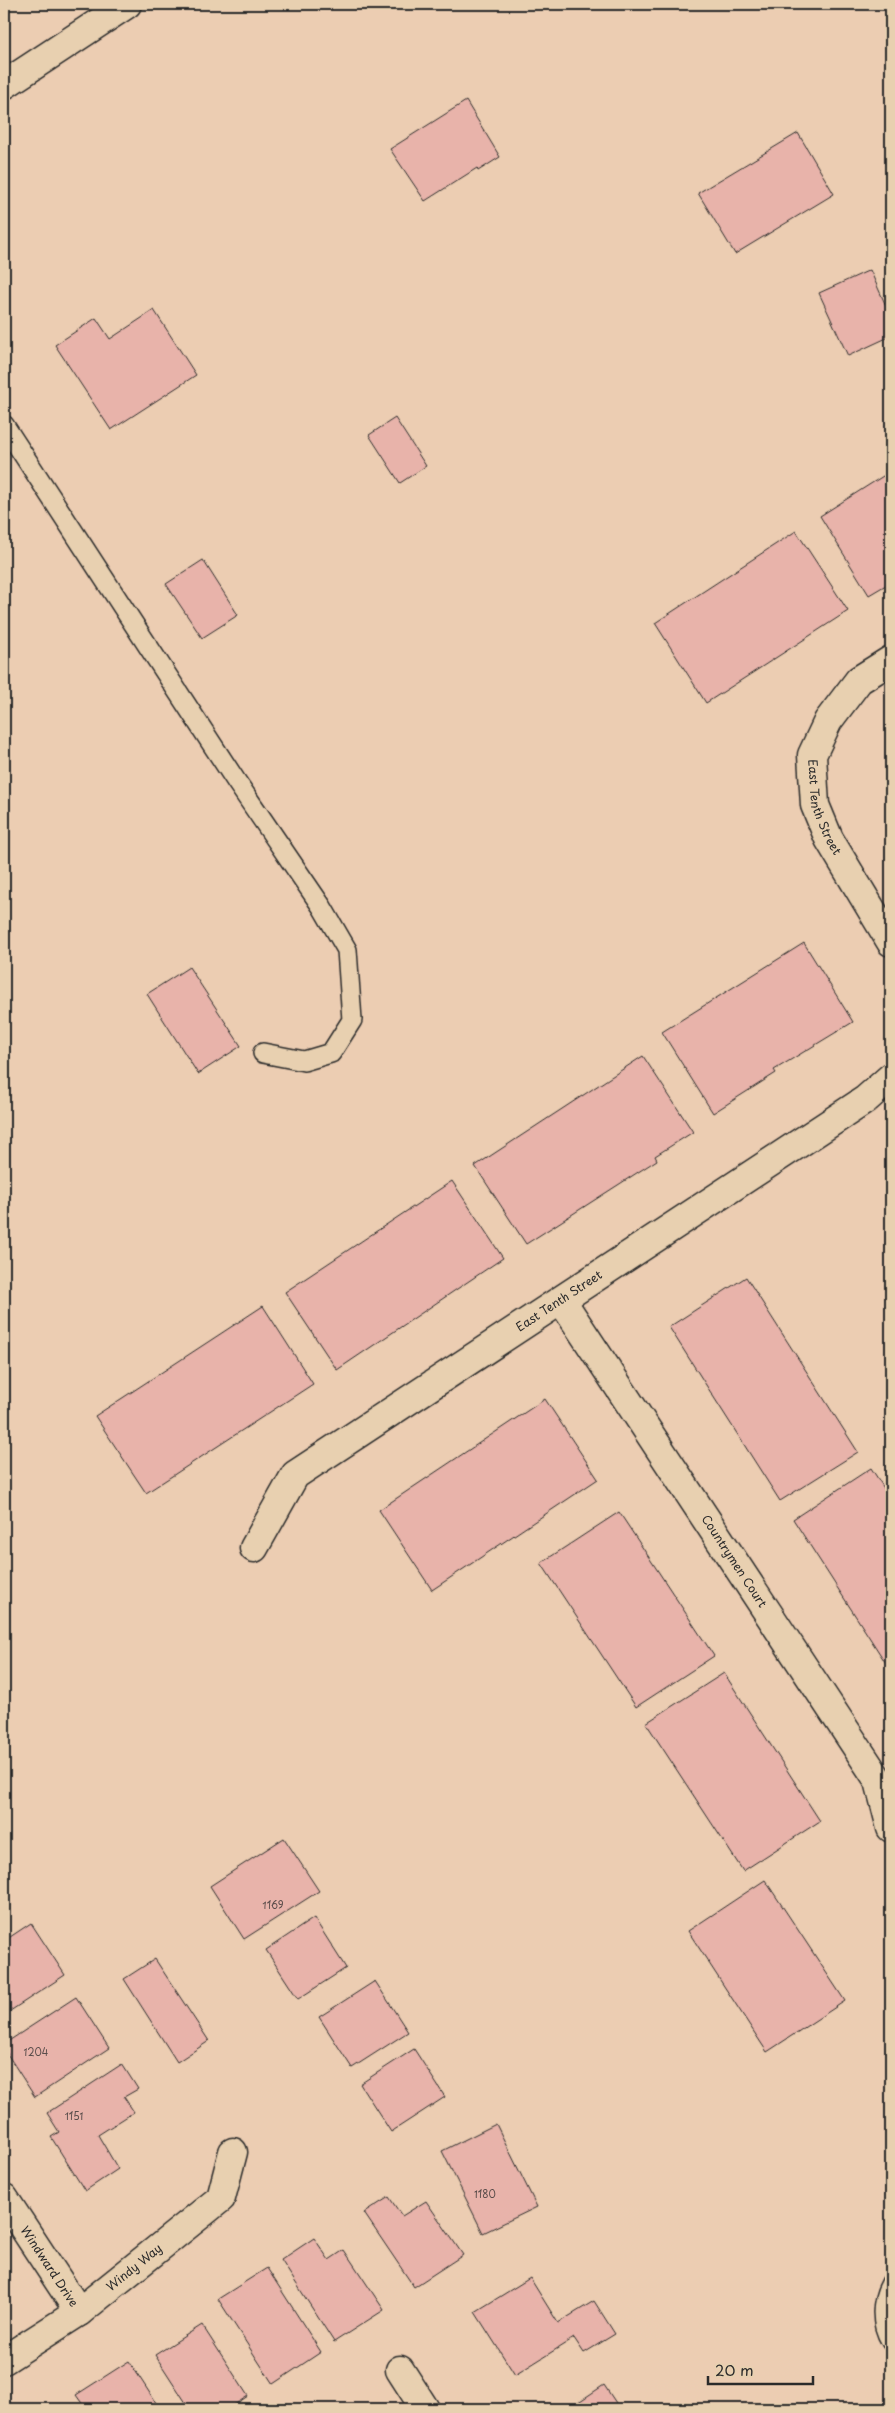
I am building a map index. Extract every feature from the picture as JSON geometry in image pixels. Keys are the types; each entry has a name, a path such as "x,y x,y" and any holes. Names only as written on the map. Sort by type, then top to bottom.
{"street":[{"path":"4,85 127,4"},
{"name":"East Tenth Street","path":"891,660 860,680 828,721 812,755 814,805 829,839 891,942"},
{"name":"East Tenth Street","path":"254,1548 295,1475 865,1100 891,1077"},
{"name":"Countrymen Court","path":"562,1301 879,1781 891,1828"},
{"name":"Windy Way","path":"4,2360 79,2312 221,2198 233,2152"},
{"name":"Windward Drive","path":"4,2198 79,2312"},
{"path":"400,2370 425,2409"}],"lane":[{"path":"4,426 236,781 322,907 347,950 352,1020 331,1053 304,1061 263,1053"},
{"path":"891,2283 884,2295 883,2315 891,2341"}],"building":[{"path":"466,101 500,157 478,171 477,168 425,201 390,149"},
{"path":"798,133 834,194 735,254 698,193"},
{"path":"870,270 891,317 891,336 848,356 819,293"},
{"path":"154,310 196,375 111,430 55,345 96,318 110,339"},
{"path":"395,418 426,466 400,483 369,435"},
{"path":"891,471 891,582 869,595 820,516"},
{"path":"796,531 848,611 706,703 655,623"},
{"path":"203,560 238,615 202,638 166,584"},
{"path":"804,943 853,1022 774,1070 776,1073 713,1113 662,1032"},
{"path":"189,967 241,1046 198,1074 147,994"},
{"path":"643,1056 693,1132 655,1156 657,1160 526,1244 475,1166"},
{"path":"452,1181 503,1258 337,1370 285,1292"},
{"path":"746,1277 858,1452 780,1501 669,1327"},
{"path":"263,1306 313,1384 146,1493 95,1416"},
{"path":"545,1399 598,1479 432,1590 379,1510"},
{"path":"871,1468 891,1499 891,1671 793,1519"},
{"path":"619,1512 714,1656 636,1707 541,1563"},
{"path":"724,1673 820,1821 743,1871 646,1723"},
{"path":"284,1838 319,1891 244,1939 210,1886"},
{"path":"765,1880 845,2001 767,2052 688,1931"},
{"path":"314,1918 346,1968 298,1999 266,1950"},
{"path":"31,1923 65,1975 4,2015 4,1941"},
{"path":"155,1959 209,2041 177,2062 124,1979"},
{"path":"375,1981 408,2032 352,2068 319,2017"},
{"path":"76,1997 109,2048 35,2097 4,2049 4,2044"},
{"path":"414,2049 445,2097 391,2132 360,2084"},
{"path":"122,2064 138,2089 124,2097 134,2112 98,2135 118,2169 85,2191 51,2137 59,2132 47,2113"},
{"path":"496,2124 537,2207 483,2233 442,2151"},
{"path":"389,2197 402,2216 426,2201 463,2255 414,2287 364,2213"},
{"path":"314,2238 329,2260 344,2250 384,2310 334,2342 281,2260"},
{"path":"267,2268 321,2352 273,2384 218,2299"},
{"path":"530,2278 558,2323 594,2301 615,2334 584,2353 574,2338 515,2375 475,2312"},
{"path":"202,2325 248,2396 228,2409 190,2409 155,2355"},
{"path":"129,2361 160,2409 86,2409 76,2395"},
{"path":"604,2385 620,2409 568,2409"}]}
